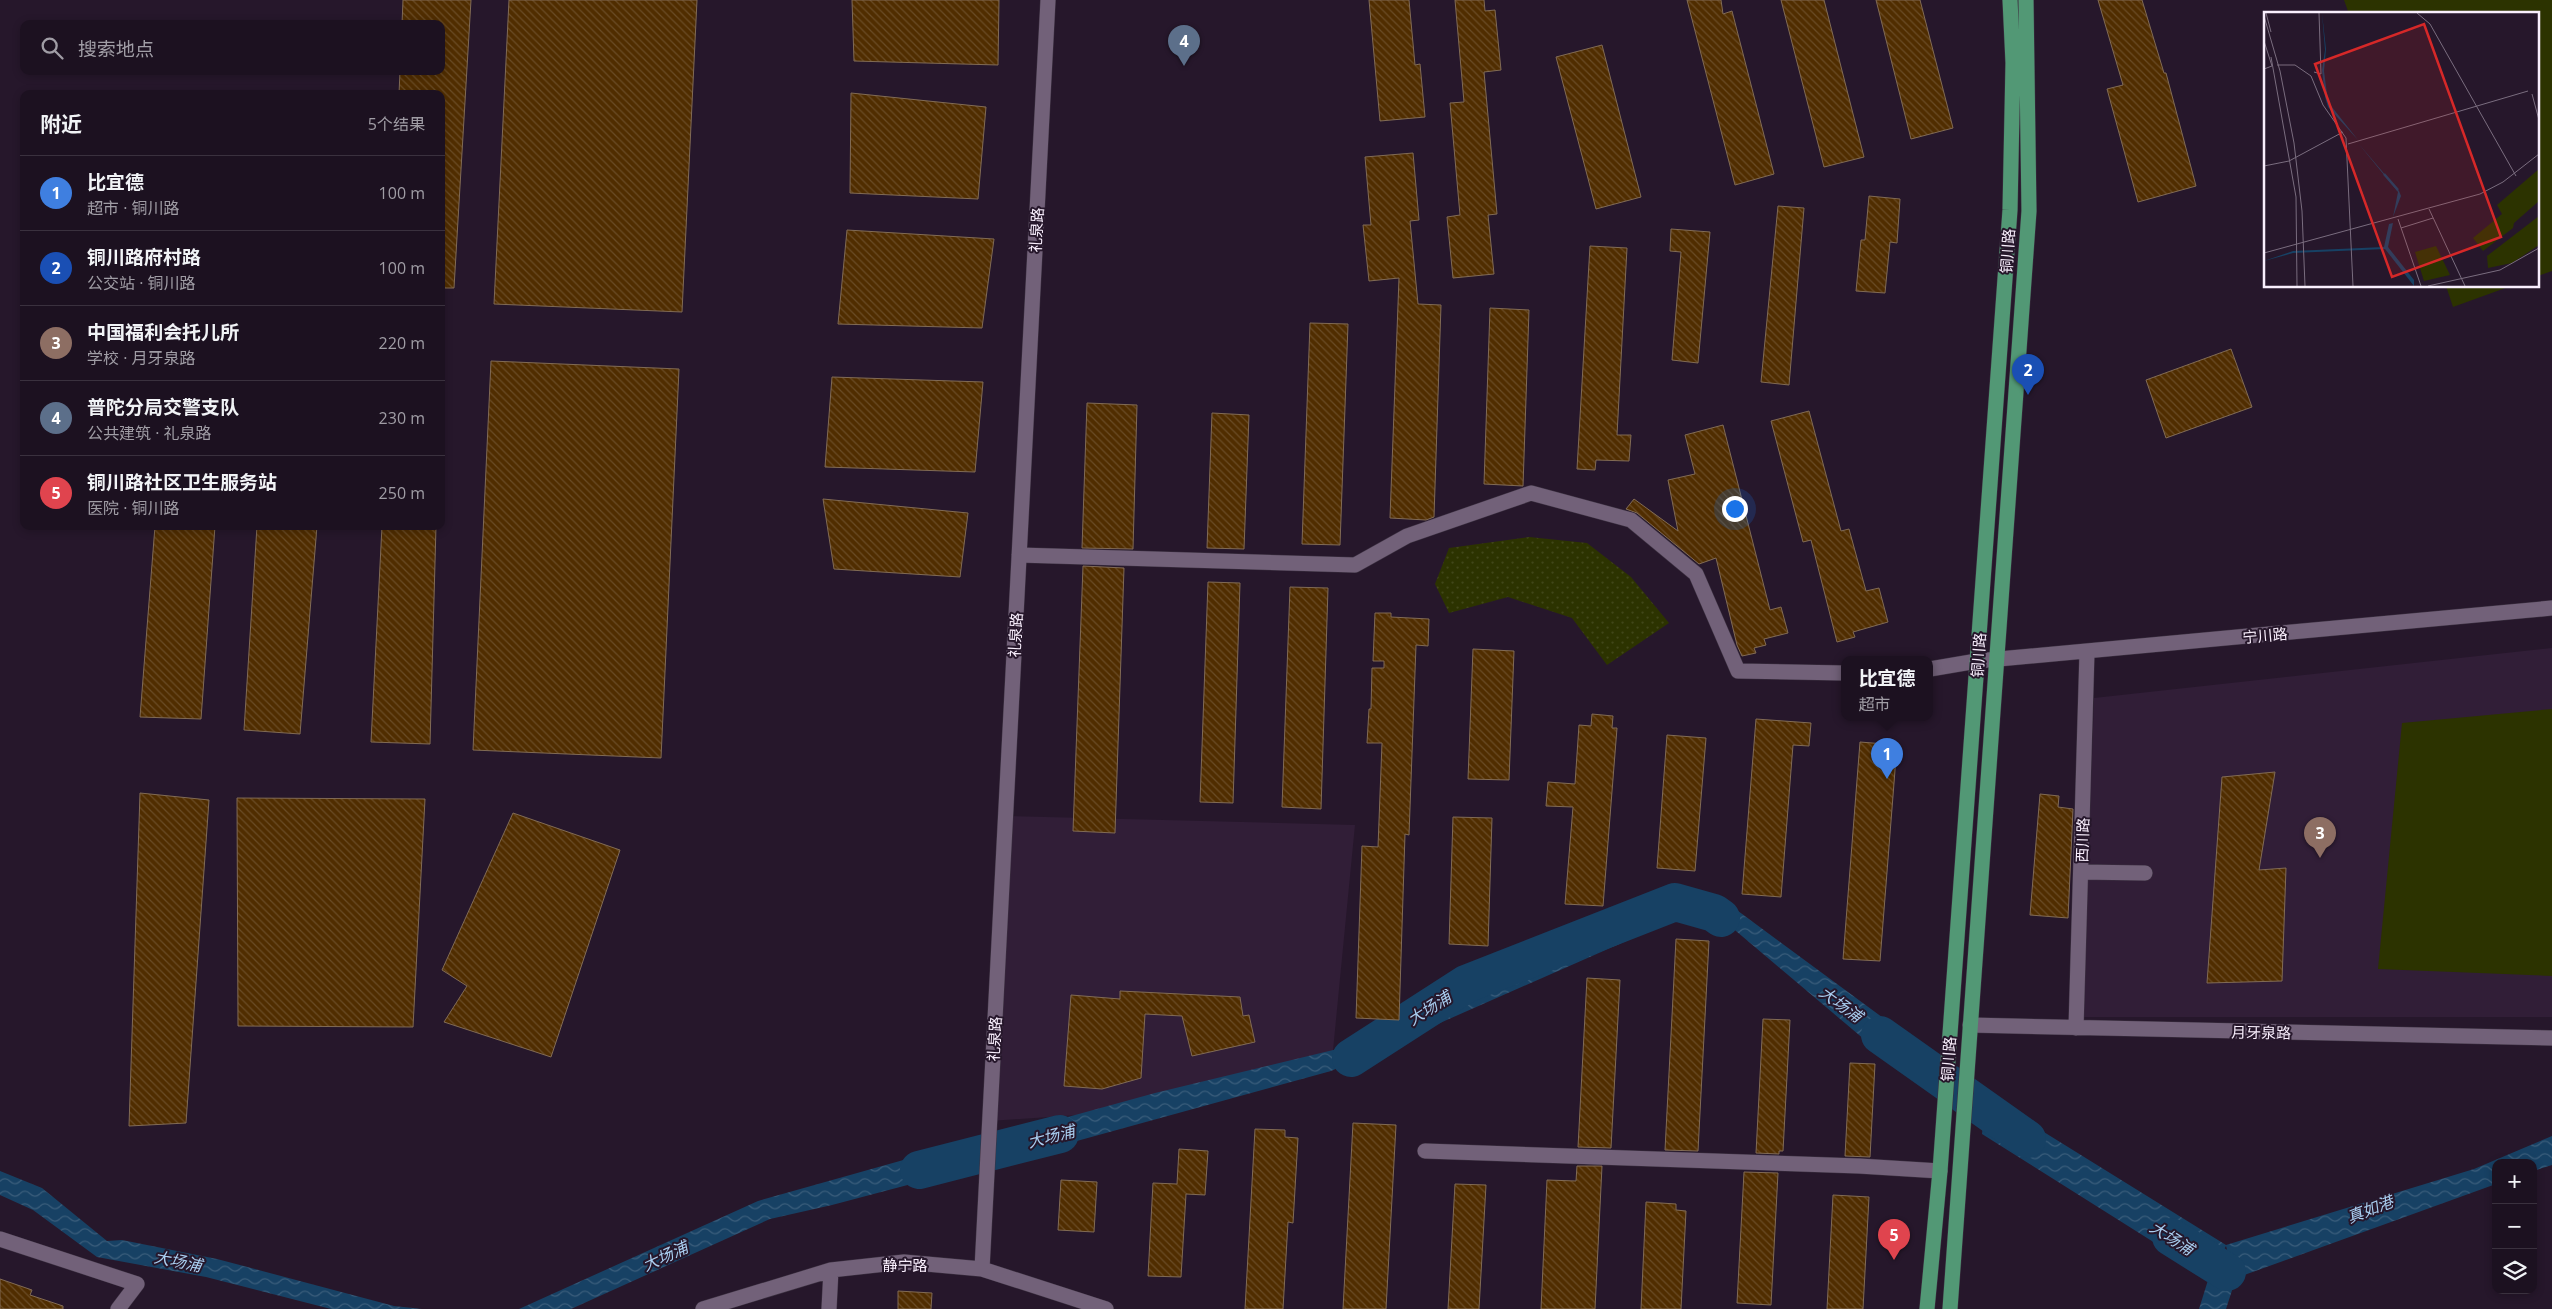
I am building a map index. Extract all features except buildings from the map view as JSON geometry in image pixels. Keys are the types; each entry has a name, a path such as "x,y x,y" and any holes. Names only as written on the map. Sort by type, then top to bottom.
{"main road":[{"name":"铜川路","path":"1927,1309 1940,1171 2010,210 2013,63 2010,0"},
{"name":"铜川路","path":"1950,1309 2029,211 2026,0"}],"street":[{"name":"礼泉路","path":"982,1269 1048,0"},
{"path":"1019,555 1355,566 1407,536 1531,493 1631,520 1696,574 1738,671 1841,673"},
{"name":"宁川路","path":"1933,668 1977,661 2552,608"},
{"name":"西川路","path":"2076,1028 2087,652"},
{"path":"2081,872 2145,873"},
{"name":"月牙泉路","path":"1970,1026 2552,1038"},
{"path":"1425,1151 1859,1166 1940,1171"},
{"path":"0,1239 137,1284 118,1309"},
{"name":"静宁路","path":"703,1309 831,1270 904,1262 982,1269 1106,1309"},
{"path":"829,1309 831,1270"}],"shaded area":[{"path":"2552,648 2552,1017 2083,1017 2094,698"},
{"path":"1006,816 1355,825 1331,1071 1153,1110 990,1121"}],"green space":[{"path":"2344,0 2552,0 2552,271 2540,275 2540,12 2348,12"},
{"path":"2447,288 2505,288 2453,307"},
{"path":"1529,537 1587,543 1631,577 1669,623 1607,665 1572,618 1508,597 1449,613 1435,584 1449,548"},
{"path":"2552,709 2552,976 2378,969 2402,723"}],"water":[{"path":"1675,902 1730,905 1890,1023 1923,1065 1923,1080 1878,1051 1723,920 1676,919 1331,1071 1008,1160 1010,1133 1155,1093 1383,1038 1466,984"},
{"name":"真如港","path":"1986,1091 2039,1129 2226,1245 2474,1169 2492,1161 2492,1185 2236,1278 2226,1309 2199,1309 2209,1277 1982,1134","holes":["2226,1246 2235,1278 2209,1277"]},
{"path":"2552,1136 2552,1165 2537,1170 2537,1159 2498,1159"},
{"path":"971,1141 968,1169 832,1205 770,1219 571,1309 519,1309 758,1201"},
{"path":"0,1171 42,1188 107,1241 122,1240 217,1259 394,1306 422,1309 331,1309 206,1277 97,1257 33,1210 0,1195"}],"waterway":[{"name":"大场浦","path":"1351,1058 1466,984 1675,902 1714,913 1721,918"},
{"name":"大场浦","path":"1880,1035 2027,1139"},
{"name":"大场浦","path":"919,1170 1060,1134"},
{"name":"大场浦","path":"2171,1237 2227,1272"}],"place":[{"name":"普陀分局交警支队","path":"1184,66"},
{"name":"铜川路府村路","path":"2028,395"},
{"name":"比宜德","path":"1887,779"},
{"name":"中国福利会托儿所","path":"2320,858"},
{"name":"铜川路社区卫生服务站","path":"1894,1260"}]}
